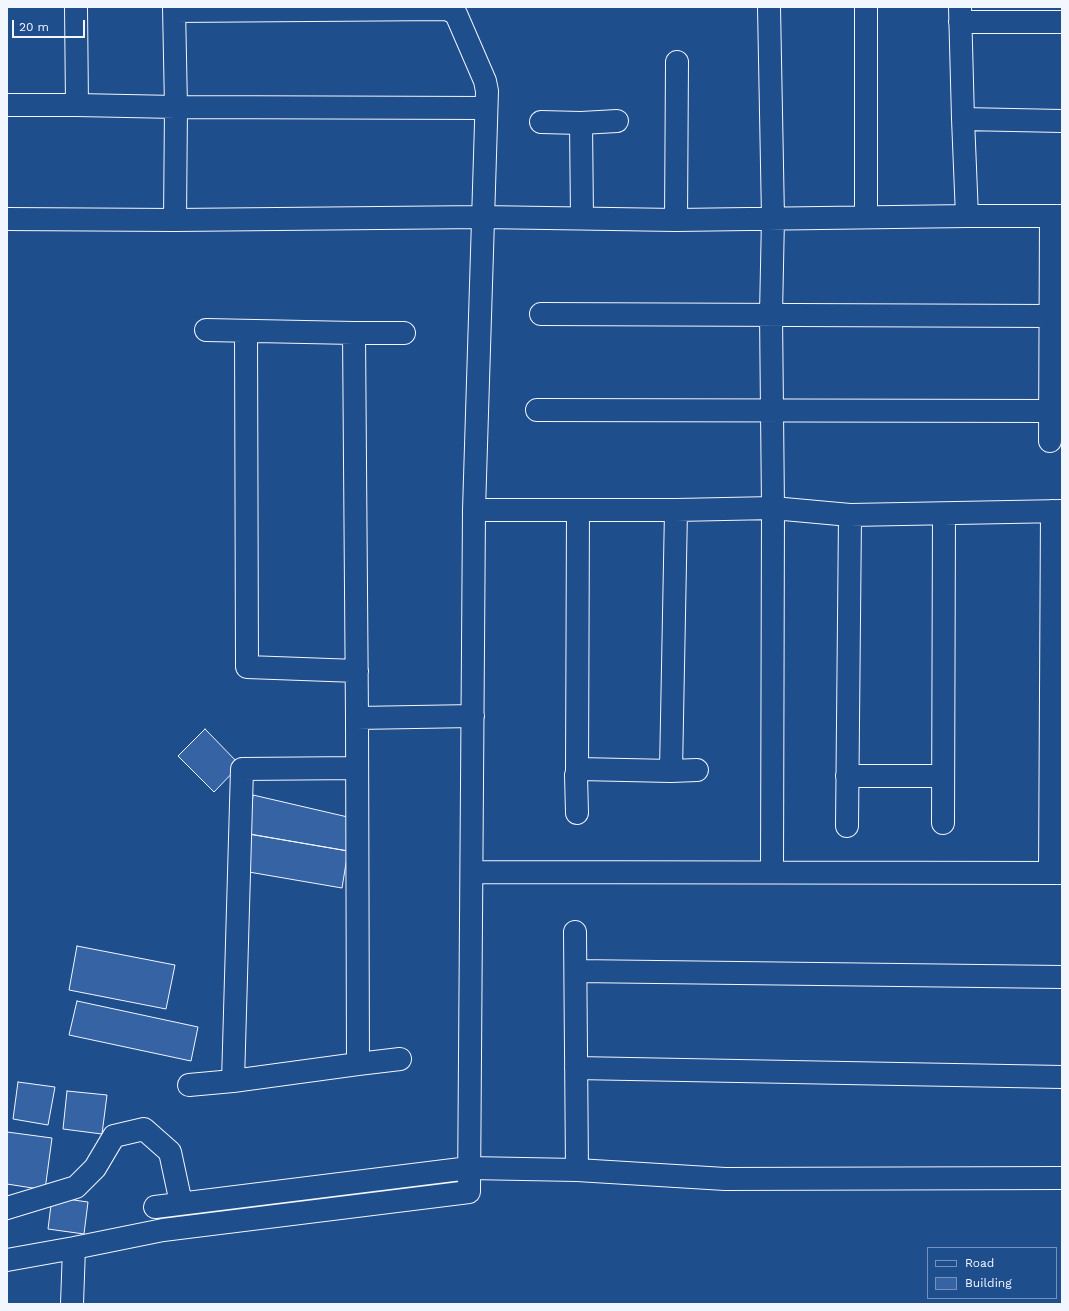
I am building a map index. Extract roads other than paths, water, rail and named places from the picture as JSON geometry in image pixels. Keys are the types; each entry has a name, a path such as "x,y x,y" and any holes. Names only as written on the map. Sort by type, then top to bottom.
{"street":[{"path":"76,7 77,105"},
{"path":"769,7 773,218 772,872"},
{"path":"866,7 866,217"},
{"path":"7,1260 163,1230 469,1192 474,510 487,91 485,81 456,14 447,9 174,9 176,107 175,220"},
{"path":"967,216 960,14 1062,22"},
{"path":"676,220 677,62"},
{"path":"7,105 486,108"},
{"path":"963,119 1062,120"},
{"path":"541,122 581,123 617,121"},
{"path":"581,123 582,218"},
{"path":"7,219 175,220 482,217 676,220 1057,216 1051,316 1050,441"},
{"path":"541,314 1051,316"},
{"path":"206,330 404,333"},
{"path":"246,331 247,667 357,671"},
{"path":"354,333 358,1064"},
{"path":"537,410 1051,411"},
{"path":"472,872 1056,872 1057,511 850,515 773,508 676,510 474,510"},
{"path":"577,813 578,510"},
{"path":"671,771 676,510"},
{"path":"943,823 944,514"},
{"path":"847,826 850,515"},
{"path":"357,718 473,716"},
{"path":"233,1081 242,769 357,768"},
{"path":"576,772 580,769 671,771 697,770"},
{"path":"847,776 943,776"},
{"path":"575,932 577,1170"},
{"path":"576,971 1062,977"},
{"path":"189,1085 233,1081 400,1059"},
{"path":"576,1068 1062,1077"},
{"path":"7,1208 76,1187 95,1168 114,1136 144,1129 170,1152 181,1204"},
{"path":"155,1207 469,1168 577,1170 725,1179 1062,1178"},
{"path":"257,1218 271,1192"},
{"path":"72,1304 74,1248"}]}
